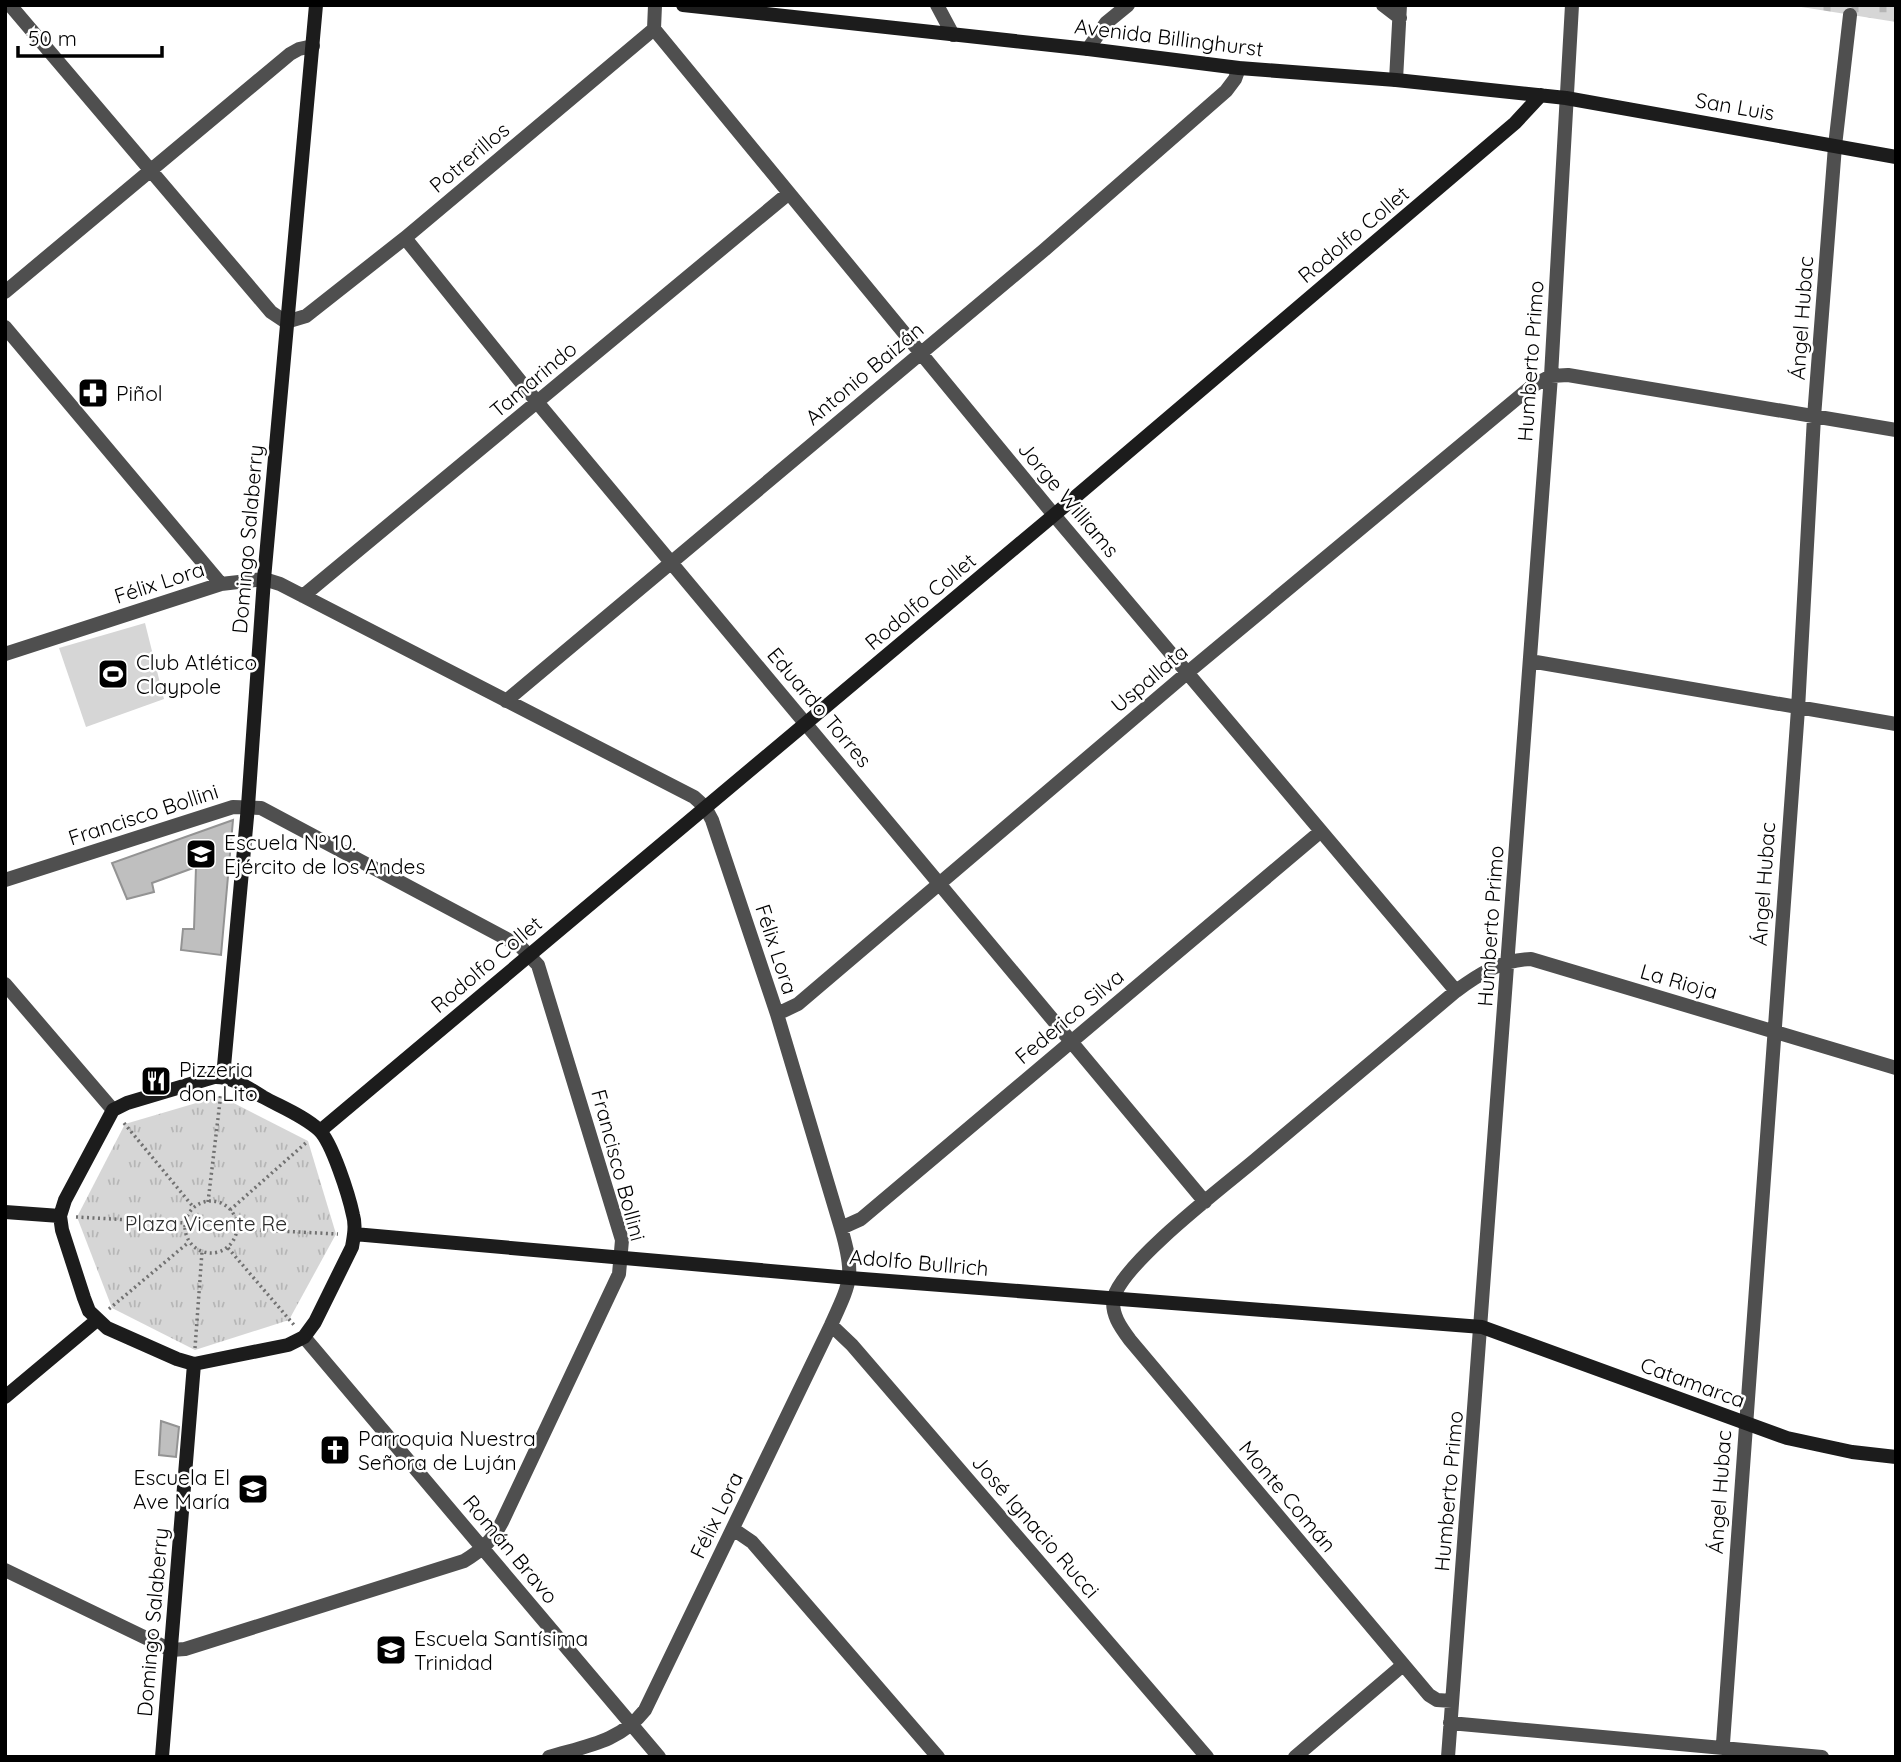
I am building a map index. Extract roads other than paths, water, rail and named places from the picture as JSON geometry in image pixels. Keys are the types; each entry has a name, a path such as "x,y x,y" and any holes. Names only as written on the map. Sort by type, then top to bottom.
{"street":[{"path":"10,5 271,312 286,322"},
{"name":"Domingo Salaberry","path":"223,1077 248,806 286,322 316,5"},
{"path":"654,29 655,5"},
{"name":"Avenida Billinghurst","path":"683,5 720,7 1239,68 1396,80 1566,98"},
{"path":"937,5 953,35"},
{"path":"1088,49 1106,23 1128,5"},
{"path":"1383,5 1400,12 1396,80"},
{"name":"Humberto Primo","path":"1448,1757 1551,376 1572,5"},
{"name":"Ángel Hubac","path":"1722,1753 1797,709 1814,417 1835,145 1850,15"},
{"name":"Jorge Williams","path":"654,29 1054,515 1455,991"},
{"name":"Potrerillos","path":"286,322 306,316 405,238 654,29"},
{"path":"5,292 290,54 313,46"},
{"name":"Antonio Baizán","path":"506,701 1043,251 1226,92 1239,68"},
{"name":"Rodolfo Collet","path":"320,1131 1054,515 1515,123 1541,95"},
{"name":"San Luis","path":"1566,98 1896,157"},
{"name":"Tamarindo","path":"303,596 789,193"},
{"name":"Eduardo Torres","path":"405,238 537,402 1205,1202"},
{"path":"5,327 221,584"},
{"path":"1551,376 1568,375 1896,430"},
{"name":"Uspallata","path":"777,1014 798,1004 1187,673 1532,386 1551,376"},
{"name":"Félix Lora","path":"5,654 221,584 264,579 280,584 694,797 705,807 712,820 777,1014 850,1259 850,1278 831,1325 733,1529 645,1710 633,1726"},
{"path":"1530,661 1896,724"},
{"name":"Francisco Bollini","path":"5,880 233,807 248,806 271,813 520,946 538,965 622,1240 622,1258 619,1274 502,1522 484,1549"},
{"name":"Federico Silva","path":"841,1228 861,1219 1320,832"},
{"name":"La Rioja","path":"1113,1299 1121,1282 1135,1264 1205,1202 1455,991 1476,976 1508,962 1531,959 1896,1068"},
{"path":"5,984 113,1110"},
{"path":"214,1077 223,1077 300,1116 320,1131 330,1147 354,1216 354,1234 352,1247 315,1322 304,1337 288,1345 194,1364 107,1328 97,1320 84,1298 60,1216 65,1200 113,1110 127,1103 214,1077"},
{"path":"5,1212 60,1216"},
{"name":"Adolfo Bullrich","path":"354,1234 850,1278 1482,1327"},
{"name":"Monte Comán","path":"1113,1299 1115,1316 1130,1340 1403,1665 1429,1695 1437,1700 1452,1701"},
{"path":"5,1397 97,1320"},
{"name":"José Ignacio Rucci","path":"831,1325 852,1345 1207,1757"},
{"name":"Catamarca","path":"1482,1327 1745,1423 1819,1446 1896,1457"},
{"name":"Román Bravo","path":"304,1337 659,1757"},
{"name":"Domingo Salaberry","path":"162,1757 194,1364"},
{"path":"733,1529 752,1542 938,1757"},
{"path":"5,1570 171,1650 185,1649 464,1561 484,1549"},
{"path":"1295,1757 1403,1665"},
{"path":"1450,1723 1722,1753 1822,1757"},
{"path":"549,1757 616,1737 633,1726"}],"place":[{"name":"Piñol","path":"93,393"},
{"name":"Club Atlético Claypole","path":"113,674"},
{"name":"Escuela Nº 10. Ejército de los Andes","path":"201,854"},
{"name":"Pizzeria don Lito","path":"156,1081"},
{"name":"Parroquia Nuestra Señora de Luján","path":"335,1450"},
{"name":"Escuela El Ave María","path":"253,1489"},
{"name":"Escuela Santísima Trinidad","path":"391,1650"}],"park label":[{"name":"Plaza Vicente Re","path":"206,1223"}]}
